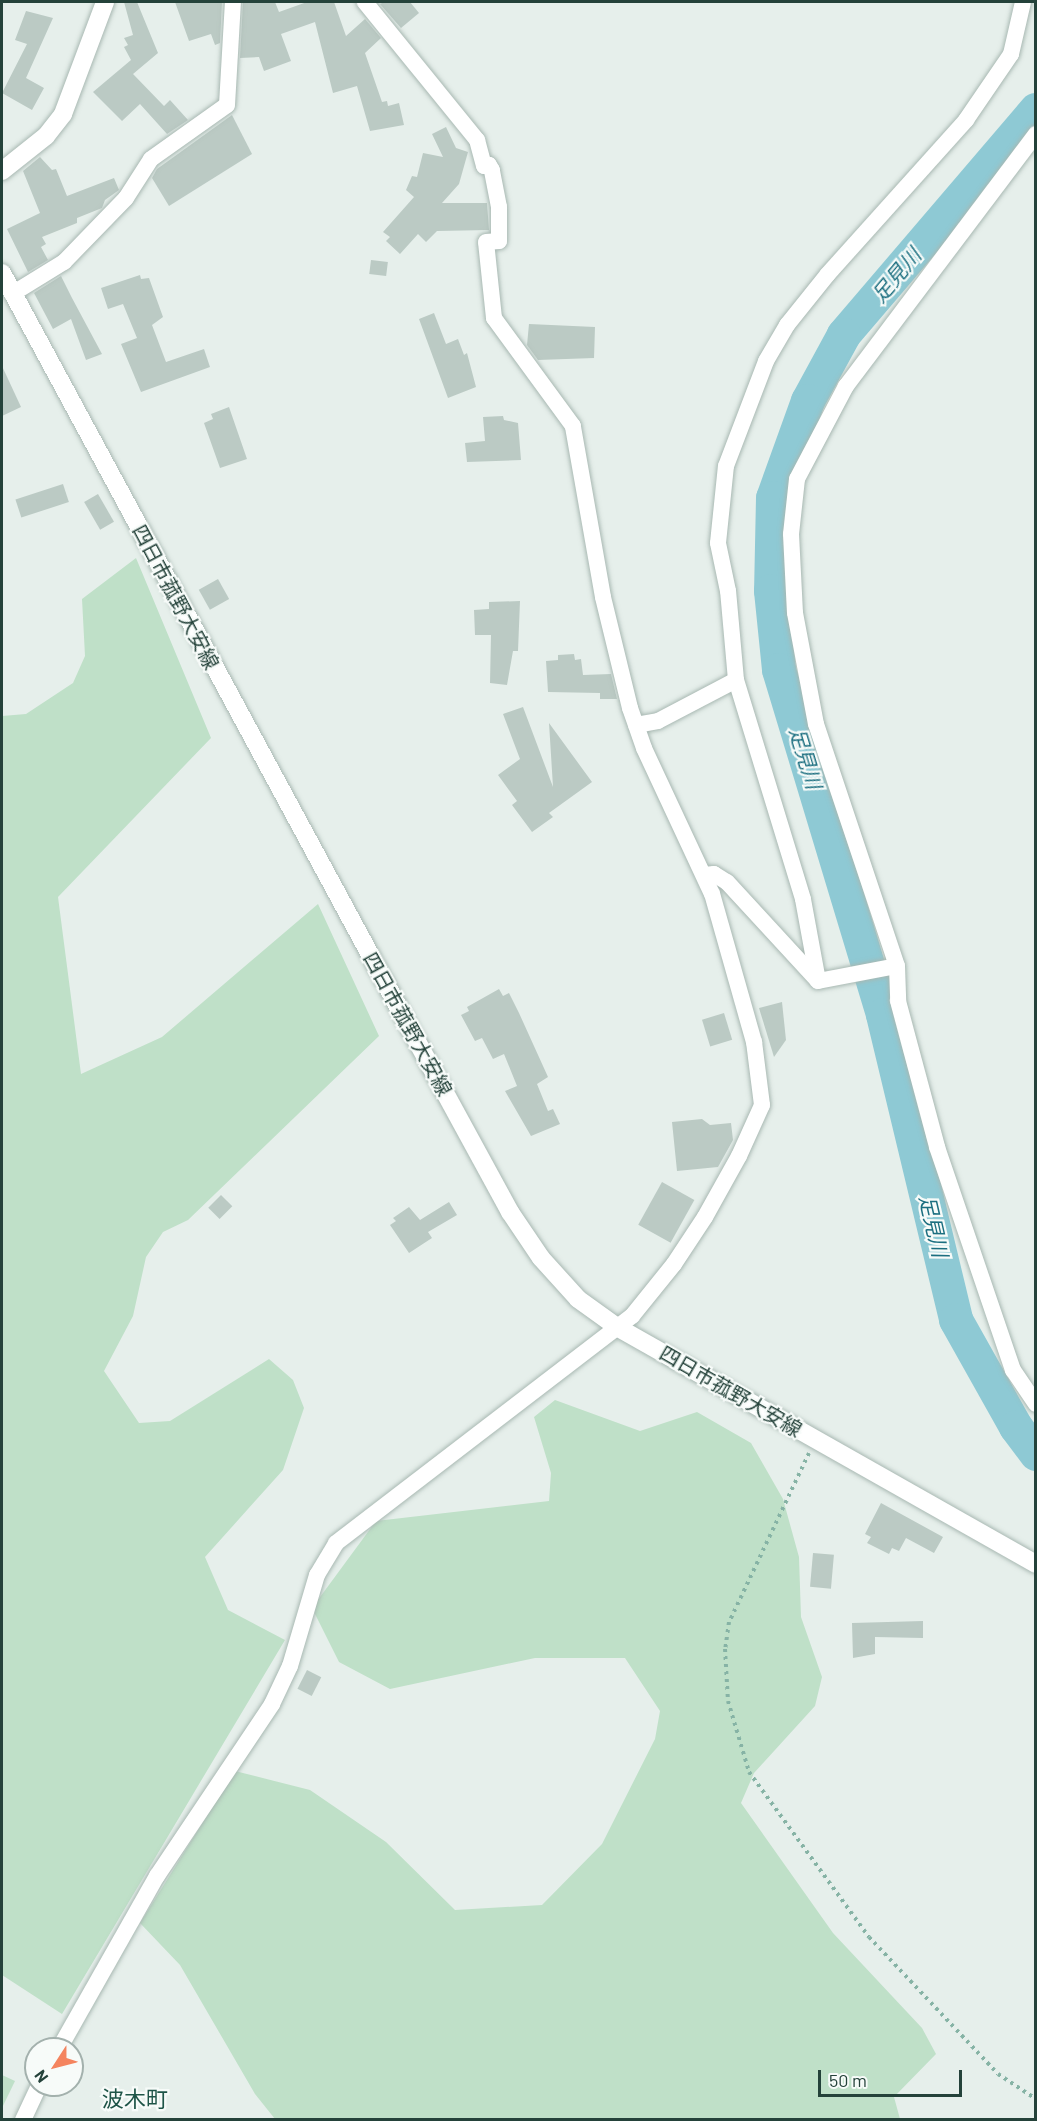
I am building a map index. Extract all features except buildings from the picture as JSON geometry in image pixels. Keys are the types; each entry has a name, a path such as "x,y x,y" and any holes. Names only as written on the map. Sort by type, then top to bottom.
{"main road":[{"path":"2,171 46,136 59,120 105,2"},
{"name":"四日市菰野大安線","path":"2,273 510,1212 541,1258 578,1299 617,1327 1035,1564"}],"street":[{"path":"12,294 64,262 126,198 151,159 227,105 233,2"},
{"path":"66,2037 158,1876 272,1704 290,1666 317,1575 336,1543 632,1316 674,1264 739,1156 762,1105 749,1021 705,875 636,725 603,597 573,426 494,318 486,242 499,241 499,207 492,170 489,165 484,166 477,140 365,2"},
{"path":"818,981 802,899 736,680 728,591 718,543 726,466 762,372 787,326 828,274 966,120 1011,54 1023,2"},
{"path":"1035,134 846,386 797,478 791,546 795,613 805,676 816,724 897,966 898,1001 937,1147 1013,1370 1035,1404"},
{"path":"636,725 658,721 736,680"},
{"path":"705,875 714,874 727,882 818,981"},
{"path":"818,981 897,966"},
{"path":"22,2120 33,2097"}],"path":[{"path":"815,1439 729,1622 724,1650 728,1701 748,1772 869,1937 998,2074 1035,2099"}],"green space":[{"path":"136,558 211,738 58,897 81,1074 162,1037 318,904 379,1036 188,1220 163,1232 146,1257 133,1316 104,1371 139,1423 170,1421 269,1359 293,1380 304,1408 283,1470 205,1557 228,1610 285,1640 62,2014 2,1975 2,716 26,714 73,683 85,656 82,599"},
{"path":"555,1400 640,1431 697,1412 751,1443 783,1499 799,1557 801,1617 822,1677 815,1706 754,1773 741,1803 833,1933 922,2028 936,2054 894,2097 900,2119 275,2119 255,2094 180,1965 140,1923 235,1771 310,1790 386,1842 455,1910 542,1905 602,1844 655,1739 660,1711 625,1658 535,1658 390,1689 339,1662 312,1608 376,1521 549,1501 551,1473 534,1417"},
{"path":"2,2075 15,2081 2,2108"}],"waterway":[{"name":"足見川","path":"1036,110 844,335 808,401 773,498 771,591 779,670 883,1015 956,1320 1016,1427 1036,1454"}],"district":[{"name":"波木町","path":"135,2099"}]}
